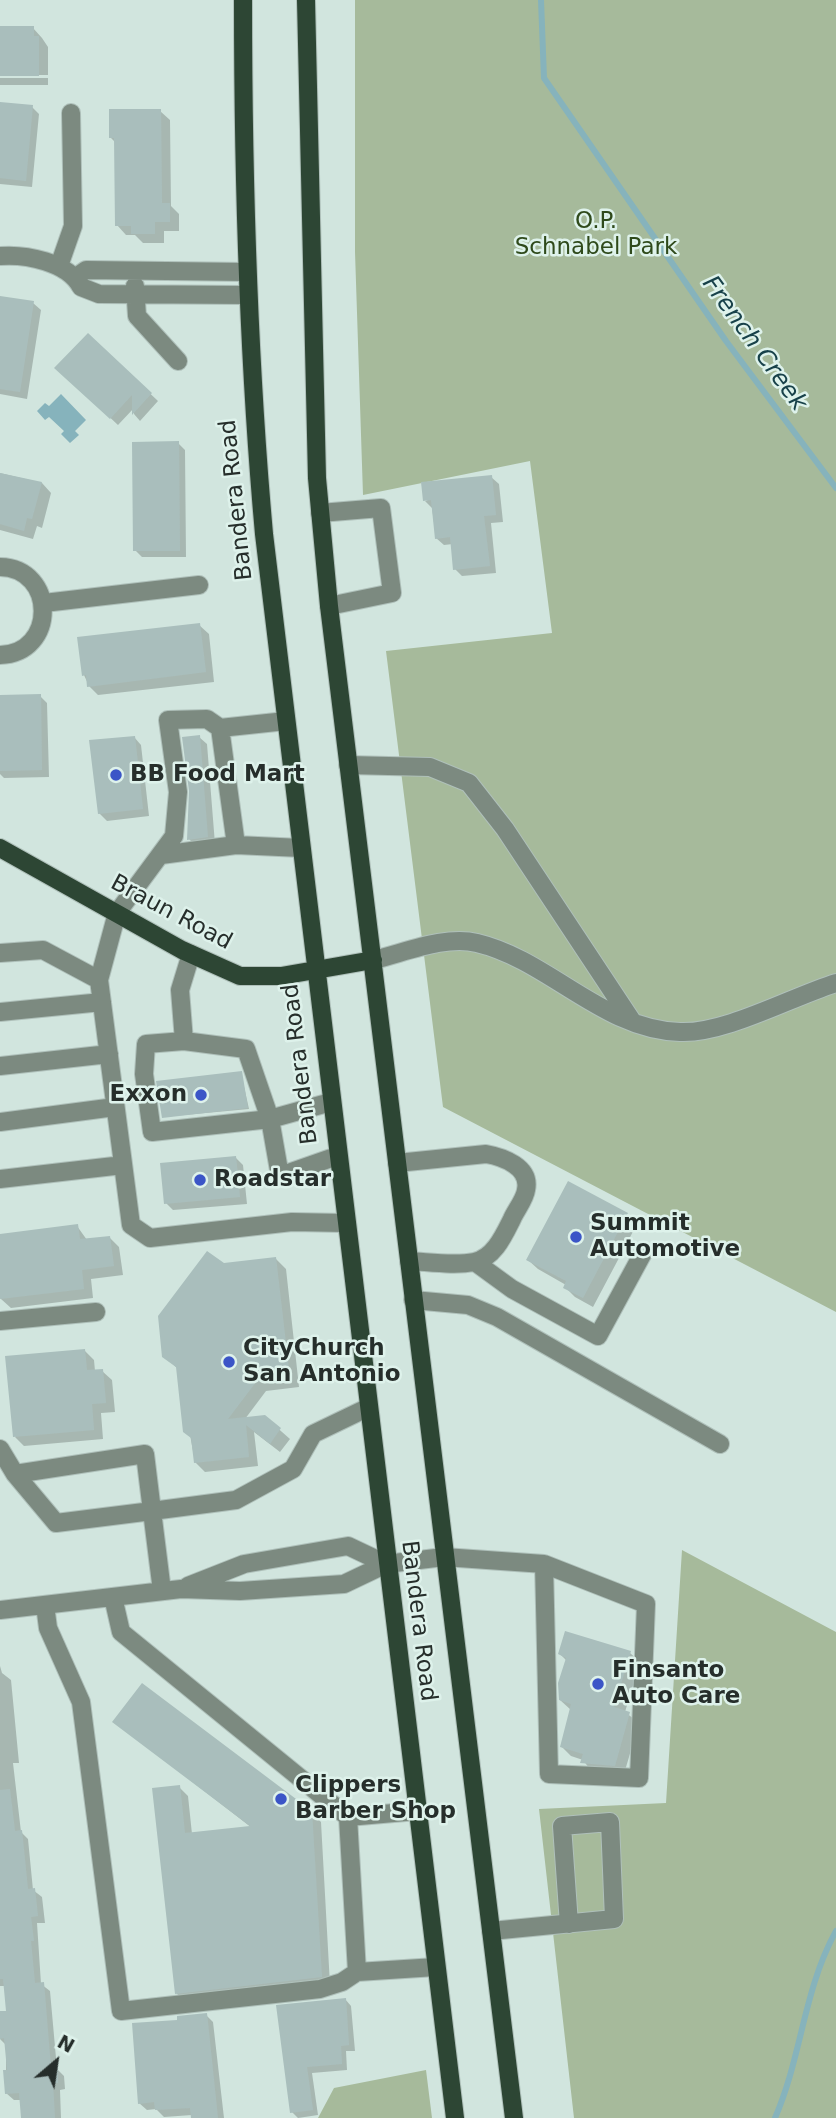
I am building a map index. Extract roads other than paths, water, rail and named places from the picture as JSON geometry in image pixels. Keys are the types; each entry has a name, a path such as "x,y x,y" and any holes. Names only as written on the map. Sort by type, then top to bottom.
{"main road":[{"name":"Bandera Road","path":"243,0 247,272 252,401 315,970 455,2118"},
{"name":"Bandera Road","path":"306,0 320,513 329,606 514,2118"},
{"name":"Braun Road","path":"0,848 191,954 240,976 281,976 373,960"}],"street":[{"path":"60,266 73,226 71,113"},
{"path":"0,256 14,255 60,266 76,277 81,287 99,294 135,297 248,295"},
{"path":"76,277 86,270 247,272"},
{"path":"134,272 137,316 178,361"},
{"path":"320,513 381,508 392,593 329,606"},
{"path":"0,567 20,571 32,579 44,603 40,632 31,644 18,652 0,655"},
{"path":"44,603 199,585"},
{"path":"286,721 220,728 207,719 168,720 178,792 174,836 117,914 99,980 131,1225 150,1238 292,1222 345,1223"},
{"path":"220,728 236,845"},
{"path":"348,765 430,767 468,783 505,829 632,1021"},
{"path":"160,855 236,845 301,848"},
{"path":"373,960 449,942 476,942 523,962 615,1015 649,1028 679,1032 704,1031 836,983"},
{"path":"0,953 43,950 99,980"},
{"path":"184,1041 180,990 191,954"},
{"path":"0,1012 102,1002"},
{"path":"331,1102 270,1119 152,1132 144,1074 146,1044 184,1041 246,1049 270,1119 280,1176 337,1156"},
{"path":"0,1066 109,1054"},
{"path":"0,1122 115,1107"},
{"path":"397,1163 486,1154 500,1156 516,1165 524,1176 527,1189 501,1241 489,1254 475,1262 409,1261"},
{"path":"0,1179 123,1165"},
{"path":"475,1262 512,1289 598,1336 643,1253"},
{"path":"414,1300 468,1305 497,1317 720,1444"},
{"path":"0,1321 96,1312"},
{"path":"0,1450 15,1474 56,1523 236,1500 293,1469 313,1434 368,1408"},
{"path":"15,1474 145,1454 162,1591"},
{"path":"0,1610 181,1588 244,1564 348,1546 386,1564"},
{"path":"181,1588 240,1591 344,1584 386,1564 444,1557 544,1564 646,1604 639,1778 550,1774 544,1564"},
{"path":"113,1597 121,1632 348,1817 417,1811"},
{"path":"45,1605 48,1628 81,1702 121,2011 320,1989 342,1982 357,1972 436,1967"},
{"path":"348,1817 357,1972"},
{"path":"491,1931 569,1924 614,1919 611,1822 562,1826 569,1924"}],"water":[{"path":"61,394 86,420 75,431 79,435 70,443 61,434 64,431 49,417 45,420 37,411 45,403 49,406"}],"waterway":[{"name":"French Creek","path":"541,0 544,78 726,341 836,488"},
{"name":"French Creek","path":"775,2118 791,2071 816,1977 836,1931"}],"place":[{"name":"BB Food Mart","path":"116,775"},
{"name":"Exxon","path":"201,1095"},
{"name":"Roadstar","path":"200,1180"},
{"name":"Summit Automotive","path":"576,1237"},
{"name":"CityChurch San Antonio","path":"229,1362"},
{"name":"Finsanto Auto Care","path":"598,1684"},
{"name":"Clippers Barber Shop","path":"281,1799"}],"park label":[{"name":"O.P. Schnabel Park","path":"596,235"}]}
